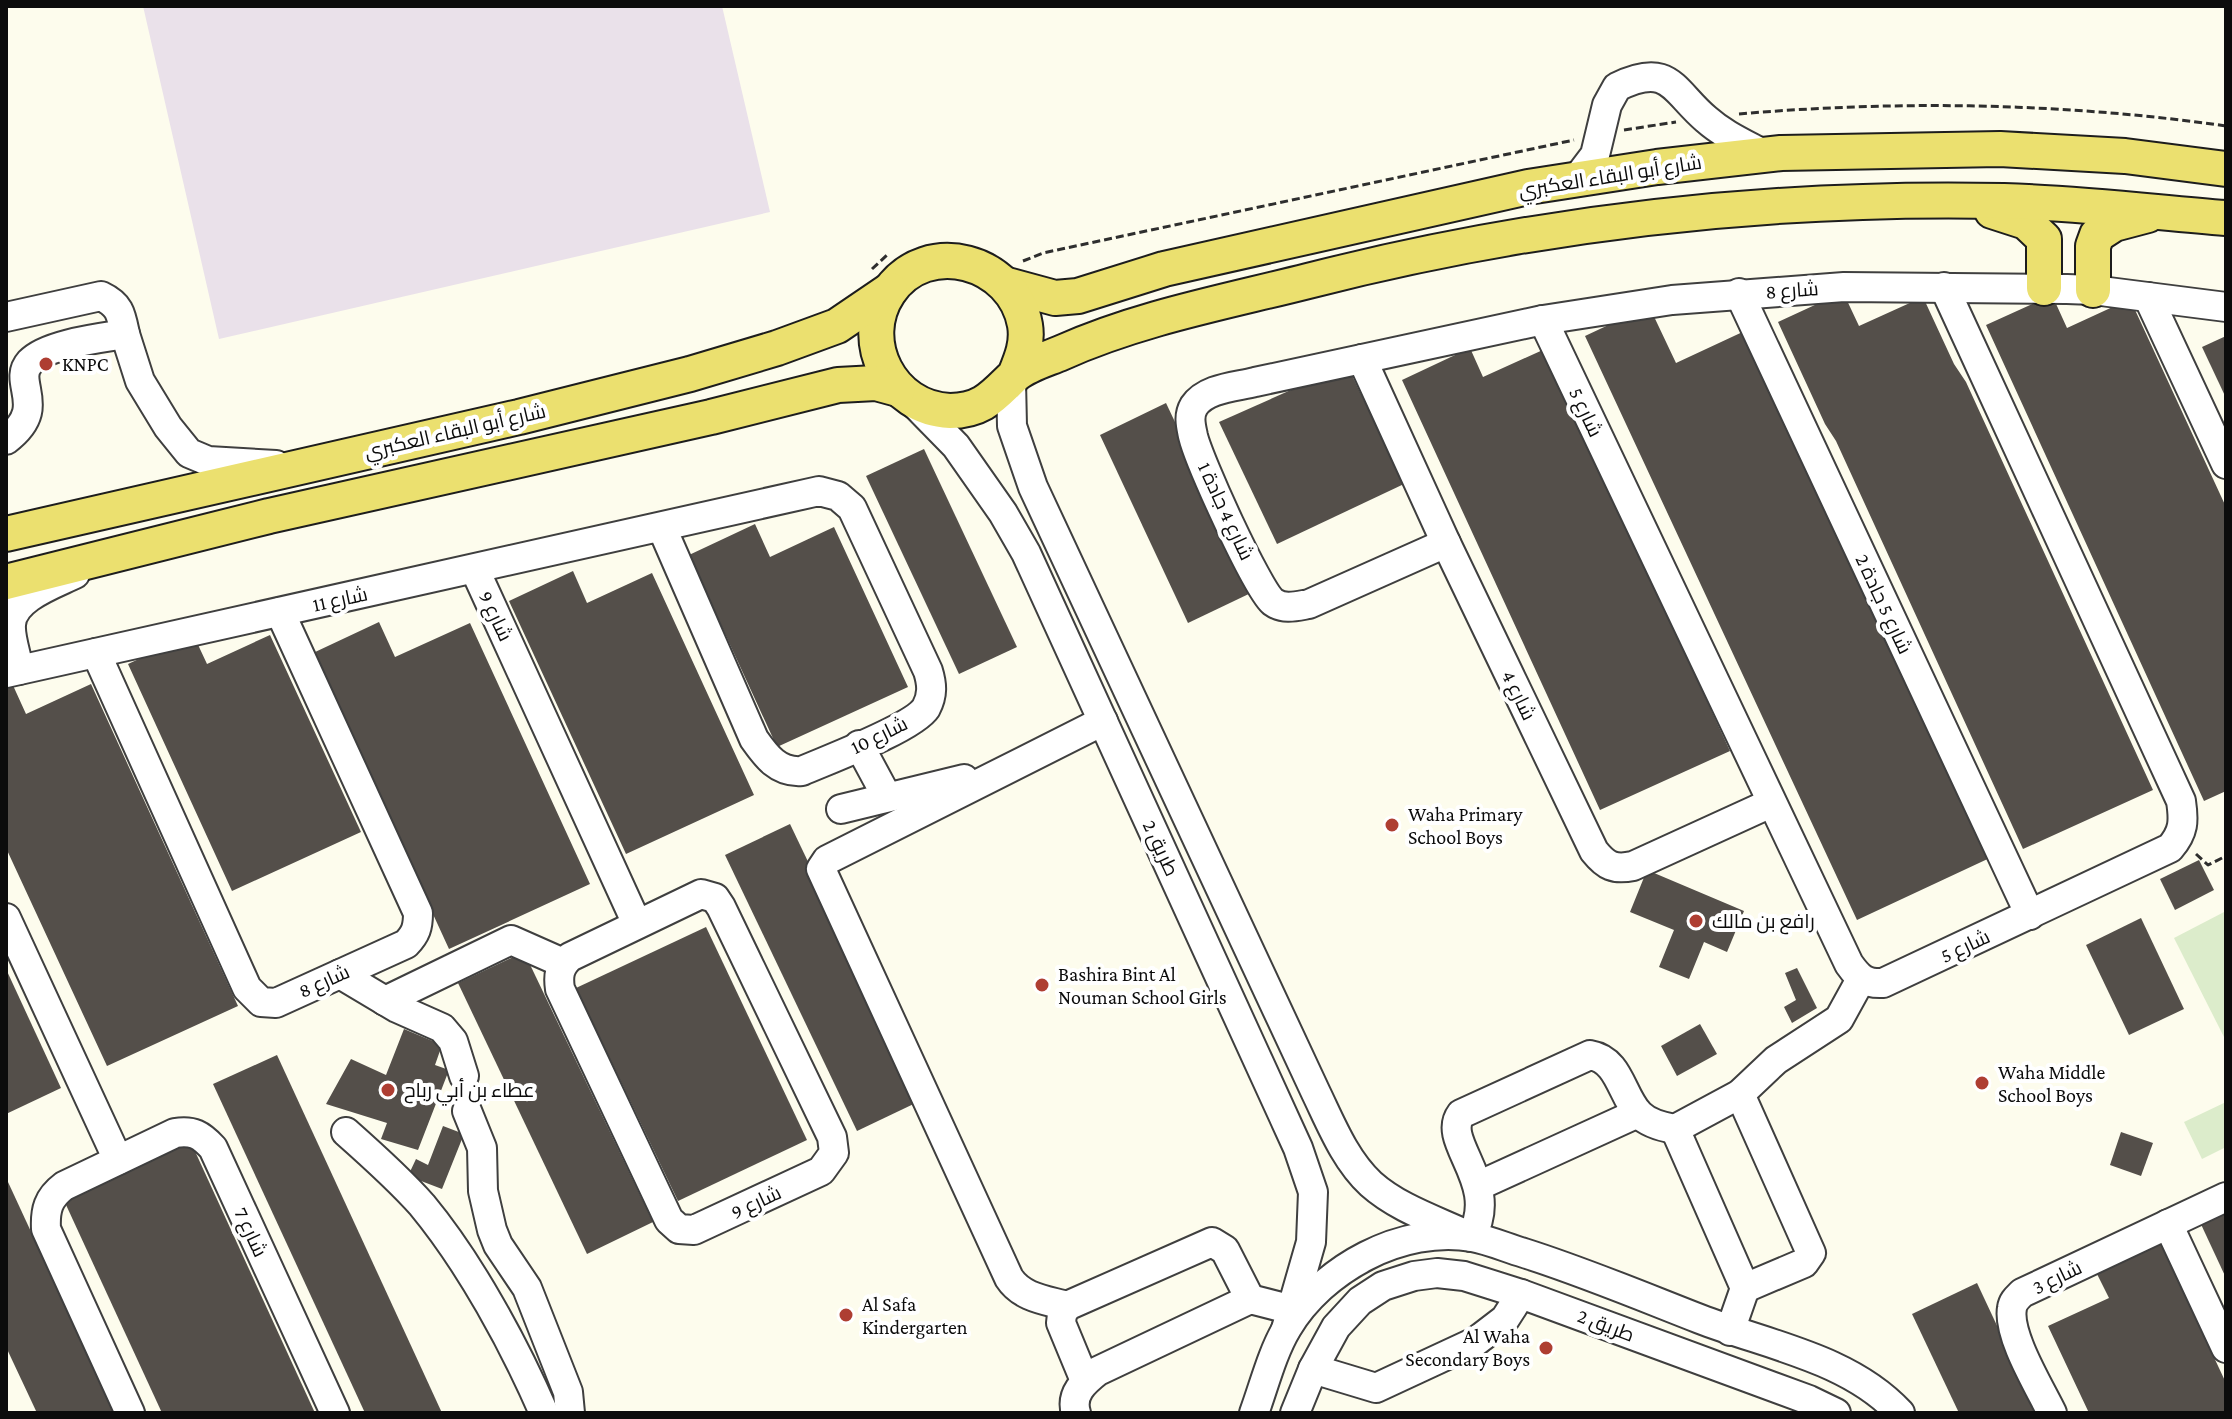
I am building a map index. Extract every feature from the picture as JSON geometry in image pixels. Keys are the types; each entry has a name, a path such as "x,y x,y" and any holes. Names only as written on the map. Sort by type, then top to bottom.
{"main road":[{"name":"شارع أبو البقاء العكبري","path":"1007,285 1055,298 1078,296 1164,269 1528,187 1671,165 1765,155 2000,149 2125,156 2226,169"},
{"path":"1548,231 1537,224 1533,212 1536,202 1543,197 1650,179 1671,165"},
{"path":"1949,202 2016,218 2036,228 2044,239 2044,288"},
{"path":"1013,378 1087,343 1169,316 1350,270 1548,231 1663,215 1773,206 1949,202 2053,203 2226,218"},
{"path":"2093,290 2093,246 2097,235 2114,224 2156,212"},
{"path":"6,582 269,516 711,417 838,385 876,383 931,408 953,411 975,407 995,397 1013,378 1024,352 1026,329 1020,306 1007,285 981,266 941,260 913,271 890,290 880,309 876,330 877,352 885,372 904,394"},
{"name":"شارع أبو البقاء العكبري","path":"6,534 690,374 837,326 890,290"},
{"path":"269,516 302,497 472,458 478,453 482,442 478,434 468,428"}],"street":[{"path":"1576,180 1595,155 1607,105 1617,87 1655,77 1670,81 1718,129 1765,155"},
{"name":"شارع 8","path":"1362,359 1543,320 1739,293 1844,287 2044,288 2093,290 2226,307"},
{"path":"1944,287 2181,801 2184,820 2178,838"},
{"name":"شارع 5 جادة 2","path":"1739,293 2030,915"},
{"path":"6,317 101,296 114,302 121,315 140,381 168,427 189,453 208,461 305,466"},
{"path":"2148,297 2226,464"},
{"name":"شارع 5","path":"1543,320 1771,803 1849,964 1861,979 1872,984 1883,983 2170,848 2178,838"},
{"path":"6,440 18,431 29,412 25,375 28,364 55,349 125,334"},
{"name":"شارع 4","path":"1362,359 1446,543 1594,851 1603,861 1619,869 1633,866 1771,803"},
{"name":"شارع 4 جادة 1","path":"1362,359 1255,382 1210,393 1202,398 1194,406 1190,419 1203,465 1260,583 1277,604 1294,607 1309,604 1446,543"},
{"name":"طريق 2","path":"1013,378 1012,426 1033,487 1316,1093 1343,1146 1371,1184 1391,1199 1471,1237 1565,1266 1730,1331 1840,1369 1885,1398 1900,1413"},
{"name":"طريق 2","path":"904,394 956,446 1003,513 1026,553 1309,1176 1314,1208 1308,1259 1254,1413"},
{"name":"شارع 10","path":"819,491 838,496 852,508 928,671 931,697 921,714 802,771 786,770 764,754 754,739 662,528 819,491"},
{"name":"شارع 11","path":"102,560 41,591 21,605 13,615 11,625 13,671 662,528"},
{"name":"شارع 9","path":"475,570 637,924"},
{"name":"شارع 8","path":"96,653 254,998 268,1004 276,1003 406,944 416,933 418,913 280,612"},
{"path":"1067,1306 1026,1294 1015,1288 1009,1278 821,869 827,860 1103,721"},
{"path":"859,745 887,797"},
{"path":"1125,768 1127,753 1132,748 1145,746 1159,752"},
{"path":"841,809 1011,767"},
{"name":"شارع 9","path":"701,894 715,898 832,1137 834,1153 821,1171 694,1230 686,1231 669,1220 558,979 563,963 570,957 637,924 701,894"},
{"path":"6,918 118,1160"},
{"path":"385,1001 511,940 563,963"},
{"path":"340,974 448,1033 457,1049 464,1076"},
{"path":"1471,1237 1482,1208 1478,1186 1455,1129 1461,1114 1590,1055 1601,1058 1611,1066 1638,1113 1648,1121 1675,1129 1740,1094 1776,1060 1839,1019 1861,979"},
{"path":"1281,1110 1298,1119 1305,1117 1314,1107 1316,1093"},
{"path":"1740,1094 1811,1253 1804,1263 1745,1288"},
{"path":"467,1111 482,1148 483,1191 492,1230 498,1245 527,1288 568,1392 570,1413"},
{"path":"1478,1186 1638,1113"},
{"path":"1675,1129 1745,1288 1730,1331"},
{"name":"شارع 7","path":"130,1413 46,1229 45,1213 54,1194 118,1160 175,1133 186,1131 203,1138 213,1148 335,1413"},
{"path":"346,1132 421,1205 448,1240 496,1318 544,1413"},
{"name":"شارع 3","path":"2052,1413 2018,1341 2011,1311 2014,1301 2022,1293 2226,1197"},
{"path":"2168,1224 2226,1348"},
{"name":"طريق 2","path":"1289,1320 1319,1289 1361,1257 1406,1241 1471,1237"},
{"path":"1072,1402 1061,1323 1067,1306 1212,1242 1225,1250 1250,1299 1289,1320"},
{"path":"1554,1306 1567,1299 1572,1289 1565,1266"},
{"name":"طريق 2","path":"1295,1413 1313,1369 1336,1327 1360,1301 1383,1286 1414,1276 1437,1273 1464,1276 1521,1294 1809,1400 1836,1413"},
{"path":"1615,1329 1608,1311 1611,1301 1633,1293"},
{"path":"1313,1369 1376,1388 1475,1342 1505,1319 1521,1294"},
{"path":"1072,1402 1098,1371 1250,1299"}],"path":[{"path":"2178,838 2208,865 2226,856"}],"shaded area":[{"path":"143,6 722,6 770,212 219,339"}],"green space":[{"path":"2226,911 2226,1041 2174,938"},
{"path":"2226,1102 2226,1147 2202,1159 2184,1122"}],"building":[{"path":"1843,292 1859,326 1923,297 1954,364 1966,382 2153,790 2023,849 1836,441 1825,424 1778,322"},
{"path":"2052,295 2067,328 2130,299 2226,507 2226,791 2204,801 1986,325"},
{"path":"1649,306 1676,363 1749,329 1994,856 1857,920 1585,336"},
{"path":"2226,336 2226,398 2202,347"},
{"path":"1470,348 1483,377 1545,349 1730,751 1600,810 1402,380"},
{"path":"1347,365 1404,484 1277,544 1219,422"},
{"path":"1166,403 1255,591 1188,623 1100,435"},
{"path":"924,449 1017,647 959,674 866,476"},
{"path":"755,524 770,557 834,527 908,687 777,747 689,555"},
{"path":"573,571 587,603 652,573 754,795 626,854 509,601"},
{"path":"379,622 395,657 470,623 590,884 449,949 313,653"},
{"path":"193,634 207,664 270,635 361,832 232,891 128,664"},
{"path":"11,681 26,714 91,684 238,1006 107,1066 6,848 6,684"},
{"path":"790,824 922,1100 857,1131 725,855"},
{"path":"2199,860 2214,890 2175,910 2160,879"},
{"name":"رافع بن مالك","path":"1647,870 1744,911 1727,952 1704,942 1689,979 1659,967 1674,930 1630,912"},
{"path":"2141,918 2184,1009 2129,1035 2086,945"},
{"path":"706,927 807,1140 678,1201 576,988"},
{"path":"524,952 653,1222 587,1254 458,983"},
{"path":"1797,968 1817,1008 1792,1023 1784,1007 1796,1000 1785,973"},
{"path":"6,969 61,1088 6,1114"},
{"path":"1700,1024 1717,1054 1677,1076 1661,1046"},
{"name":"عطاء بن أبي رباح","path":"404,1029 442,1045 435,1065 449,1070 418,1150 381,1139 387,1123 326,1104 351,1059 386,1075"},
{"path":"277,1055 442,1413 365,1413 213,1084"},
{"path":"443,1126 464,1134 442,1189 408,1176 416,1159 428,1165"},
{"path":"2121,1132 2153,1143 2141,1176 2110,1165"},
{"path":"188,1136 315,1413 162,1413 61,1194"},
{"path":"8,1182 114,1413 37,1413 6,1347"},
{"path":"2226,1208 2226,1278 2199,1220"},
{"path":"2160,1242 2226,1383 2226,1413 2089,1413 2048,1326 2109,1298 2096,1272"},
{"path":"1977,1283 2038,1413 1959,1413 1912,1314"}],"place":[{"name":"KNPC","path":"46,364"},
{"name":"Waha Primary School Boys","path":"1392,825"},
{"name":"رافع بن مالك","path":"1696,921"},
{"name":"Bashira Bint Al Nouman School Girls","path":"1042,985"},
{"name":"Waha Middle School Boys","path":"1982,1083"},
{"name":"عطاء بن أبي رباح","path":"388,1090"},
{"name":"Al Safa Kindergarten","path":"846,1315"},
{"name":"Al Waha Secondary Boys","path":"1546,1348"}]}
